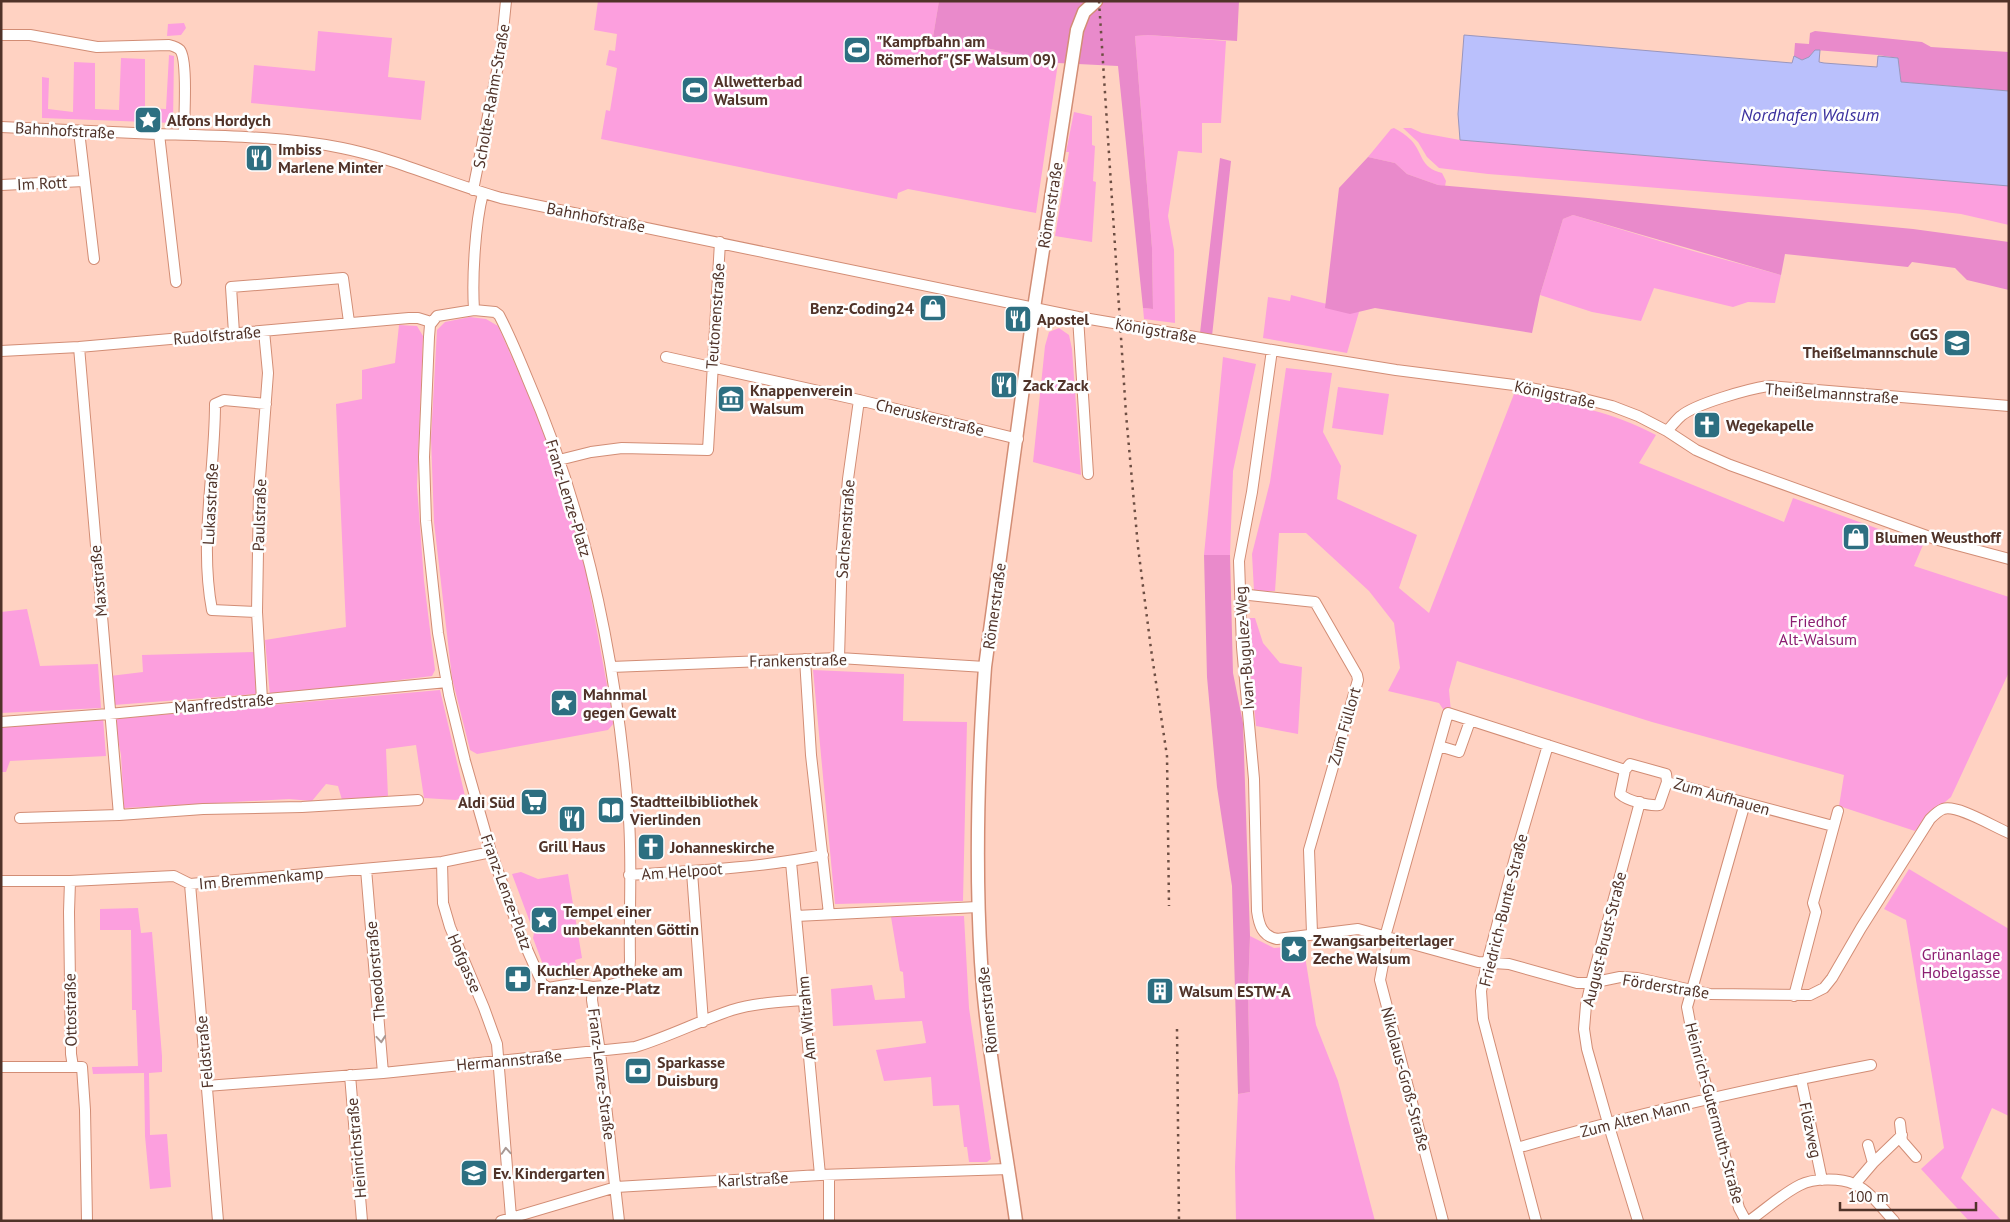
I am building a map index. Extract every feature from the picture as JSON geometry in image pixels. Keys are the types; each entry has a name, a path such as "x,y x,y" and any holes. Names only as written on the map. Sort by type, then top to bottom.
{"main road":[{"name":"Römerstraße","path":"1016,1221 995,1084 983,988 977,875 981,724 985,667 1018,439 1034,308 1077,30 1084,12 1096,1"}],"street":[{"name":"Scholte-Rahm-Straße","path":"478,191 501,51 506,1"},
{"path":"1,35 30,35 97,46 169,45 176,47 180,50 184,63 184,134"},
{"name":"Bahnhofstraße","path":"1,127 184,134 299,141 342,148 393,160 478,191 1034,308"},
{"path":"79,131 94,259"},
{"path":"159,134 176,282"},
{"name":"Im Rott","path":"1,185 84,181"},
{"path":"474,310 473,295 478,191"},
{"name":"Teutonenstraße","path":"559,460 591,452 622,448 708,450 720,242"},
{"path":"234,333 231,288 343,278 349,322"},
{"name":"Königstraße","path":"1034,308 1396,370 1514,385 1612,406 1638,416 1668,431 1696,450 1730,465 1938,540 2009,559"},
{"name":"Franz-Lenze-Platz","path":"474,310 495,312 499,315 542,411 559,460 592,576 611,667 629,821 630,960 628,979 617,984 593,987 581,984 548,988 544,985 522,938 491,852 465,761 447,682 438,633 426,521 424,440 431,322 437,316 474,310"},
{"path":"1078,317 1088,474"},
{"name":"Rudolfstraße","path":"1,352 79,347 349,322 418,318 431,322"},
{"name":"Paulstraße","path":"262,700 256,612 259,491 268,373 264,331"},
{"name":"Maxstraße","path":"79,347 118,816"},
{"name":"Ivan-Bugulez-Weg","path":"1272,350 1252,492 1239,561 1242,647 1254,779 1257,911 1260,925 1267,935 1277,939"},
{"name":"Cheruskerstraße","path":"666,357 859,400 1018,439"},
{"name":"Theißelmannstraße","path":"1668,431 1681,416 1692,410 1749,389 1768,386 2009,406"},
{"name":"Lukasstraße","path":"256,612 212,610 208,591 207,549 215,404 224,400 266,404"},
{"name":"Sachsenstraße","path":"840,658 842,550 848,479 859,400"},
{"name":"Zum Füllort","path":"1240,594 1315,602 1352,666 1358,680 1309,850 1312,934"},
{"name":"Frankenstraße","path":"611,667 840,658 985,667"},
{"path":"805,659 811,755 829,914"},
{"name":"Manfredstraße","path":"1,722 109,714 447,682"},
{"name":"Zum Aufhauen","path":"1448,714 1625,770 1630,764 1666,774 1667,782 1833,826"},
{"name":"Nikolaus-Groß-Straße","path":"1443,1221 1380,980 1387,937 1448,714"},
{"path":"1438,746 1459,752 1470,720"},
{"name":"Friedrich-Bunte-Straße","path":"1536,1221 1483,1019 1481,991 1516,854 1548,745"},
{"path":"1625,770 1620,794 1640,802 1654,806 1659,805 1667,782"},
{"path":"20,818 118,816 203,809 302,807 418,800"},
{"name":"August-Brust-Straße","path":"1638,1221 1587,1049 1584,1029 1586,1005 1591,983 1640,802"},
{"name":"Heinrich-Gutermuth-Straße","path":"1745,803 1687,1008 1739,1208 1748,1221"},
{"name":"Förderstraße","path":"1277,939 1358,929 1487,963 1509,964 1577,983 1591,983 1620,977 1637,978 1691,992 1710,994 1810,995 1824,988 1832,978 1861,928 1930,819 1936,813 1943,809 1957,810 2009,833"},
{"path":"1794,996 1816,912 1813,903 1838,811"},
{"name":"Im Bremmenkamp","path":"1,881 174,876 190,884 442,862 491,852"},
{"name":"Am Helpoot","path":"629,875 692,872 791,862 823,855"},
{"name":"Hofgasse","path":"442,862 443,902 450,927 497,1044 506,1219"},
{"name":"Am Witrahm","path":"791,862 804,1000 829,1221"},
{"name":"Theodorstraße","path":"366,868 383,1072"},
{"path":"692,872 703,1022"},
{"name":"Ottostraße","path":"70,880 69,921 73,1066 82,1067 85,1110 87,1221"},
{"name":"Feldstraße","path":"190,884 218,1221"},
{"path":"796,916 978,907"},
{"name":"Franz-Lenze-Straße","path":"593,987 592,1000 600,1052 619,1221"},
{"name":"Hermannstraße","path":"206,1086 383,1072 600,1052 635,1047 750,1006 804,1000"},
{"name":"Zum Alten Mann","path":"1517,1148 1608,1123 1800,1079 1871,1065"},
{"path":"1,1067 73,1066"},
{"name":"Heinrichstraße","path":"350,1075 362,1221"},
{"name":"Flözweg","path":"1800,1079 1822,1180"},
{"path":"1900,1123 1902,1141 1916,1156"},
{"path":"1855,1184 1873,1163 1902,1135"},
{"path":"1868,1145 1873,1163"},
{"name":"Karlstraße","path":"506,1219 616,1188 824,1175 1009,1169"},
{"path":"1748,1221 1802,1184 1822,1180 1843,1180 1855,1184 1872,1197 1894,1221"}],"green space":[{"path":"598,1 939,1 933,37 1058,63 1036,213 908,189 898,193 897,199 601,139 606,110 610,111 617,68 606,65 609,50 615,51 617,34 594,30"},
{"path":"184,23 186,28 181,35 167,36 168,24"},
{"path":"318,31 392,38 388,77 425,81 421,120 251,103 254,65 315,71"},
{"path":"1148,35 1226,41 1221,123 1202,123 1202,153 1178,151 1168,216 1174,250 1175,323 1144,319 1143,308 1153,309 1152,248 1135,36"},
{"path":"169,55 174,56 173,123 42,118 42,77 49,78 48,109 73,112 74,62 95,63 95,109 119,110 121,58 145,59 145,108 166,109"},
{"path":"1074,112 1092,116 1092,145 1095,146 1093,181 1096,182 1092,242 1055,236 1069,152 1066,152"},
{"path":"1394,128 1411,140 1429,167 1442,173 1446,181 1445,186 1407,174 1395,163 1368,157 1391,129"},
{"path":"1403,128 1411,128 1422,133 1460,140 2009,186 2009,225 1961,214 1927,210 1488,174 1439,168 1427,157 1418,142"},
{"path":"1573,215 1781,275 1775,303 1748,302 1733,307 1654,288 1641,321 1592,312 1540,295 1563,219"},
{"path":"1291,295 1359,312 1347,353 1263,338 1268,297 1290,301"},
{"path":"470,317 486,319 498,326 558,461 581,544 614,723 608,730 477,754 470,750 452,678 434,522 431,438 437,330 445,322"},
{"path":"399,325 417,326 423,336 417,486 424,581 435,670 432,676 270,696 265,640 346,627 336,404 362,399 362,370 395,363"},
{"path":"1059,328 1069,335 1072,349 1081,475 1033,462 1045,346 1049,332"},
{"path":"1223,357 1256,364 1233,471 1230,555 1204,555"},
{"name":"Friedhof Alt-Walsum","path":"1286,368 1332,373 1323,432 1341,466 1337,499 1417,535 1399,588 1429,613 1514,394 1586,408 1622,420 1656,435 1639,463 1784,522 1793,498 1923,545 1914,566 2009,597 2009,672 1951,797 1925,819 1915,831 1839,806 1844,775 1652,722 1457,661 1449,690 1451,712 1445,712 1439,703 1388,691 1400,668 1394,623 1369,591 1306,533 1279,533 1275,591 1254,591 1252,554 1270,482"},
{"path":"1338,387 1389,394 1383,435 1332,428"},
{"path":"27,609 40,666 98,664 101,708 1,713 1,612"},
{"path":"1245,618 1255,618 1263,643 1280,663 1302,667 1298,734 1256,726"},
{"path":"254,652 256,694 114,705 110,676 143,672 142,655"},
{"path":"813,670 904,674 903,721 967,722 963,901 835,904"},
{"path":"440,690 465,796 456,800 424,798 416,745 386,749 388,797 342,800 338,786 326,784 312,801 289,799 124,808 121,755 114,719"},
{"path":"103,718 106,756 10,761 6,772 1,772 1,726"},
{"name":"Grünanlage Hobelgasse","path":"1909,869 2009,929 2009,1116 1992,1108 1961,1178 2002,1221 1969,1221 1921,1169 1944,1148 1906,920 1884,909"},
{"path":"521,872 538,879 568,874 582,958 575,960 577,971 550,976 546,973 533,938 534,933 512,874"},
{"path":"138,908 141,933 152,932 162,1056 162,1072 149,1073 150,1135 167,1134 171,1187 150,1189 145,1136 144,1073 93,1074 92,1067 138,1066 136,1010 132,1010 131,930 100,930 100,909"},
{"path":"964,916 969,1008 991,1159 987,1162 969,1162 967,1147 964,1147 959,1105 933,1106 931,1077 884,1081 876,1050 926,1043 922,1021 833,1026 831,989 872,985 875,1000 905,998 903,972 900,971 891,917"},
{"path":"1250,936 1274,948 1307,945 1305,956 1316,1025 1338,1081 1375,1221 1236,1221 1235,1167 1238,1094 1250,1092 1248,991"}],"shaded area":[{"path":"939,1 1239,1 1237,41 1148,35 1135,36 1152,248 1153,309 1143,308 1118,66 1058,63 933,37"},
{"path":"1815,31 1922,42 1931,47 2009,52 2009,91 1901,82 1898,58 1815,50 1809,57 1802,60 1794,56 1795,43 1809,44 1810,33"},
{"path":"1368,157 1395,163 1407,174 1438,185 1913,229 2009,242 2009,290 1967,280 1955,268 1912,262 1908,267 1785,254 1781,275 1573,215 1563,219 1540,295 1532,333 1375,308 1350,314 1325,308 1339,188"},
{"path":"1220,158 1231,161 1212,336 1200,333"},
{"path":"1204,555 1230,555 1233,673 1243,723 1250,936 1248,991 1250,1092 1238,1094 1232,886 1217,787 1207,677"}],"water":[{"name":"Nordhafen Walsum","path":"1464,35 1792,63 1794,56 1802,60 1809,57 1815,50 1820,50 1819,62 1824,63 1877,67 1878,56 1898,58 1901,82 2009,91 2009,186 1460,140 1458,114"}],"railway":[{"path":"1099,1 1126,414 1138,547 1167,756 1169,906"},
{"path":"1177,1029 1179,1221"}],"place":[{"name":"\"Kampfbahn am Römerhof\"(SF Walsum 09)","path":"857,50"},
{"name":"Allwetterbad Walsum","path":"695,90"},
{"name":"Alfons Hordych","path":"148,120"},
{"name":"Imbiss Marlene Minter","path":"259,158"},
{"name":"Benz-Coding24","path":"933,308"},
{"name":"Apostel","path":"1018,319"},
{"name":"GGS Theißelmannschule","path":"1957,343"},
{"name":"Zack Zack","path":"1004,385"},
{"name":"Knappenverein Walsum","path":"731,399"},
{"name":"Wegekapelle","path":"1707,425"},
{"name":"Blumen Weusthoff","path":"1856,537"},
{"name":"Mahnmal gegen Gewalt","path":"564,703"},
{"name":"Aldi Süd","path":"534,802"},
{"name":"Stadtteilbibliothek Vierlinden","path":"611,810"},
{"name":"Grill Haus","path":"572,819"},
{"name":"Johanneskirche","path":"651,847"},
{"name":"Tempel einer unbekannten Göttin","path":"544,920"},
{"name":"Zwangsarbeiterlager Zeche Walsum","path":"1294,949"},
{"name":"Kuchler Apotheke am Franz-Lenze-Platz","path":"518,979"},
{"name":"Walsum ESTW-A","path":"1160,991"},
{"name":"Sparkasse Duisburg","path":"638,1071"},
{"name":"Ev. Kindergarten","path":"474,1173"}]}
